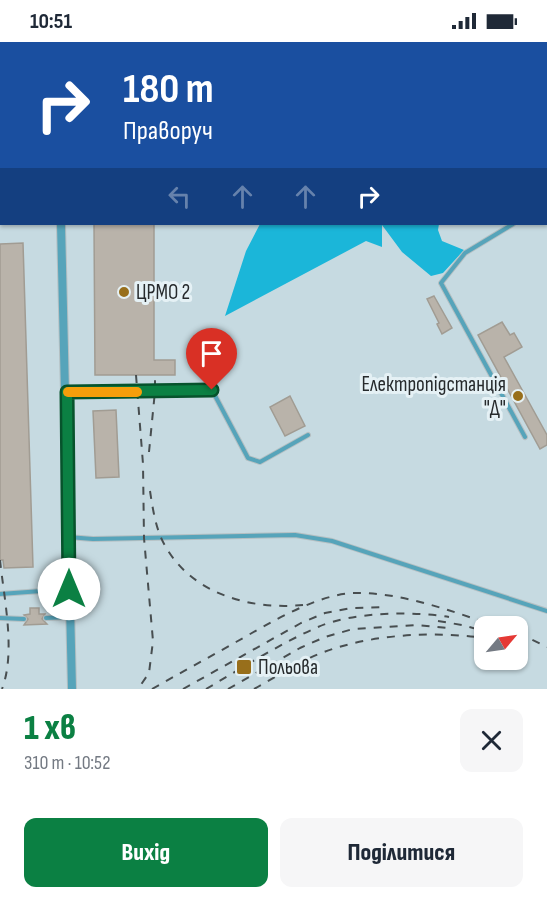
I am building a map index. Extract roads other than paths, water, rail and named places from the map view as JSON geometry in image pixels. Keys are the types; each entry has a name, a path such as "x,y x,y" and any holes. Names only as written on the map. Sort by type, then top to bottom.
{"street":[{"path":"62,225 72,689"}],"lane":[{"path":"511,225 465,253 441,283 525,437"},
{"path":"67,392 212,390 248,458 260,462 308,435"},
{"path":"68,537 93,539 295,535 332,541 547,611"},
{"path":"0,594 69,589"},
{"path":"46,618 70,617"},
{"path":"0,618 24,619"}],"railway":[{"path":"136,375 143,464 144,538 153,641 149,673 138,689"},
{"path":"149,452 155,375"},
{"path":"150,491 163,542 179,565 193,578 226,596 245,602 264,605 303,605"},
{"path":"0,560 9,642 2,689"},
{"path":"152,689 279,618 311,603 342,594 393,596 474,619"},
{"path":"183,689 301,623 325,613 351,608 386,607"},
{"path":"206,689 289,641 332,622 382,614 449,617"},
{"path":"438,621 474,628"},
{"path":"228,689 300,648 325,637 353,629 416,625 447,628"},
{"path":"254,689 297,664 362,641 424,635 474,637"},
{"path":"528,638 547,647"}],"place":[{"name":"ЦРМО 2","path":"124,292"},
{"name":"Електропідстанція \"Д\"","path":"518,396"},
{"name":"Польова","path":"244,667"}]}
